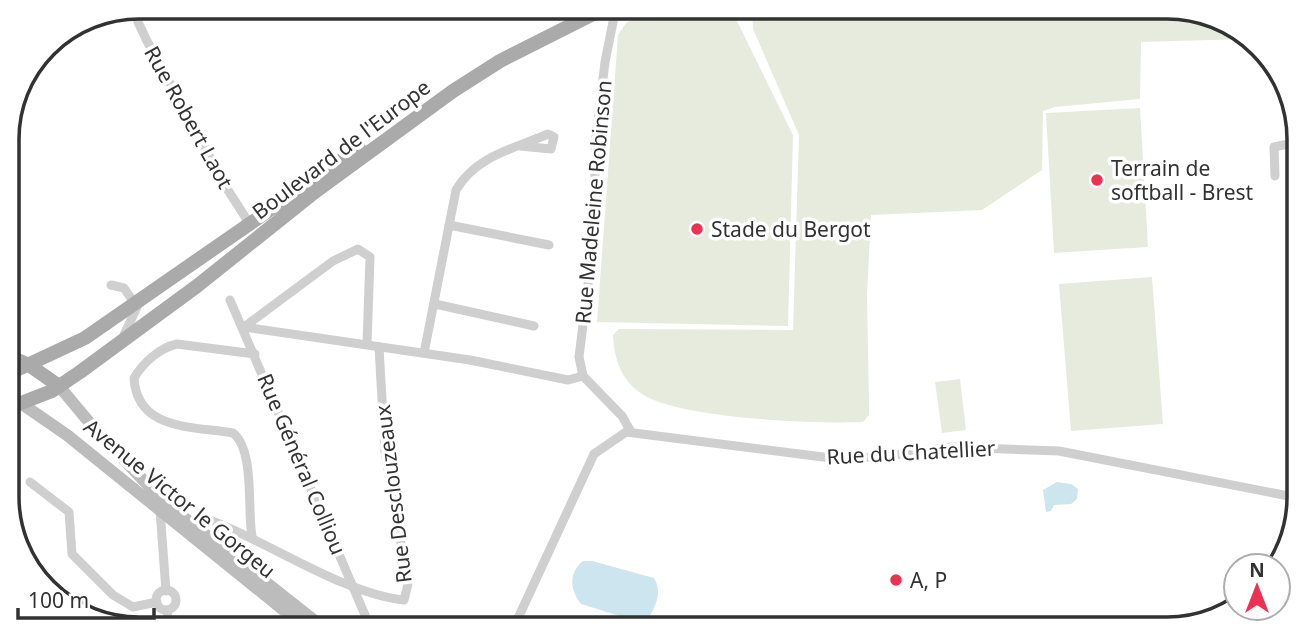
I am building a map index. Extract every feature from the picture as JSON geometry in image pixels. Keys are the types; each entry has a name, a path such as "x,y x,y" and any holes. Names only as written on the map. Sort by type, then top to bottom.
{"main road":[{"name":"Boulevard de l'Europe","path":"19,369 85,338 491,57 574,19"},
{"name":"Boulevard de l'Europe","path":"19,404 59,386 114,347 316,191 453,91 500,61 578,19"},
{"path":"19,361 59,386"},
{"name":"Avenue Victor le Gorgeu","path":"59,386 93,428 163,500 310,617"},
{"name":"Avenue Victor le Gorgeu","path":"19,408 67,435 292,617"}],"street":[{"name":"Rue Robert Laot","path":"138,19 226,187 249,223"},
{"path":"604,19 611,28"},
{"name":"Rue Madeleine Robinson","path":"583,376 579,357 594,237 596,138 613,19"},
{"path":"1275,176 1274,147 1287,144"},
{"path":"424,353 456,190 480,161 520,146"},
{"path":"449,225 549,245"},
{"path":"244,327 333,261 358,249 370,257 368,344"},
{"path":"111,285 124,288 135,301"},
{"name":"Rue Général Colliou","path":"230,300 244,327 366,617"},
{"name":"Boulevard de l'Europe","path":"114,347 137,312 135,301"},
{"path":"435,304 534,326"},
{"path":"244,327 424,353 568,380 583,376 622,416 631,432 622,434 594,454 519,617"},
{"path":"252,536 248,517 247,461 238,437 233,433 158,420 146,413 139,403 134,378 141,367 167,346 177,344 255,354"},
{"name":"Rue Desclouzeaux","path":"354,588 404,600 408,584 385,452 379,347"},
{"name":"Rue du Chatellier","path":"631,432 831,458 879,457 952,447 1059,451 1287,496"},
{"path":"30,482 69,512 72,554 113,596 133,607 157,602"},
{"path":"160,510 166,591"},
{"path":"212,521 252,536 354,588"},
{"path":"157,602 159,594 166,591"},
{"path":"166,591 176,598 174,606 167,610"},
{"path":"157,602 167,610 168,617"}],"shaded area":[{"name":"Stade du Bergot","path":"634,19 736,19 793,135 788,326 597,322 618,35 626,23"},
{"path":"753,19 1167,19 1206,26 1234,39 1141,42 1140,99 1055,107 1043,111 1042,170 982,210 871,215 867,295 869,415 863,422 813,422 713,414 657,401 632,386 623,374 615,351 613,335 619,329 793,330 799,135 753,29"},
{"name":"Terrain de softball - Brest","path":"1140,108 1148,247 1054,253 1046,113"},
{"path":"1152,277 1163,424 1071,431 1059,284"},
{"path":"960,379 966,430 942,433 935,382"}],"water":[{"path":"1057,482 1071,484 1078,489 1077,499 1071,504 1054,505 1051,511 1046,512 1043,490"},
{"path":"583,561 592,561 654,578 658,598 649,617 622,617 581,604 572,582 578,566"}],"place":[{"name":"Terrain de softball - Brest","path":"1097,180"},
{"name":"Stade du Bergot","path":"697,229"},
{"name":"A, P","path":"896,580"}]}
